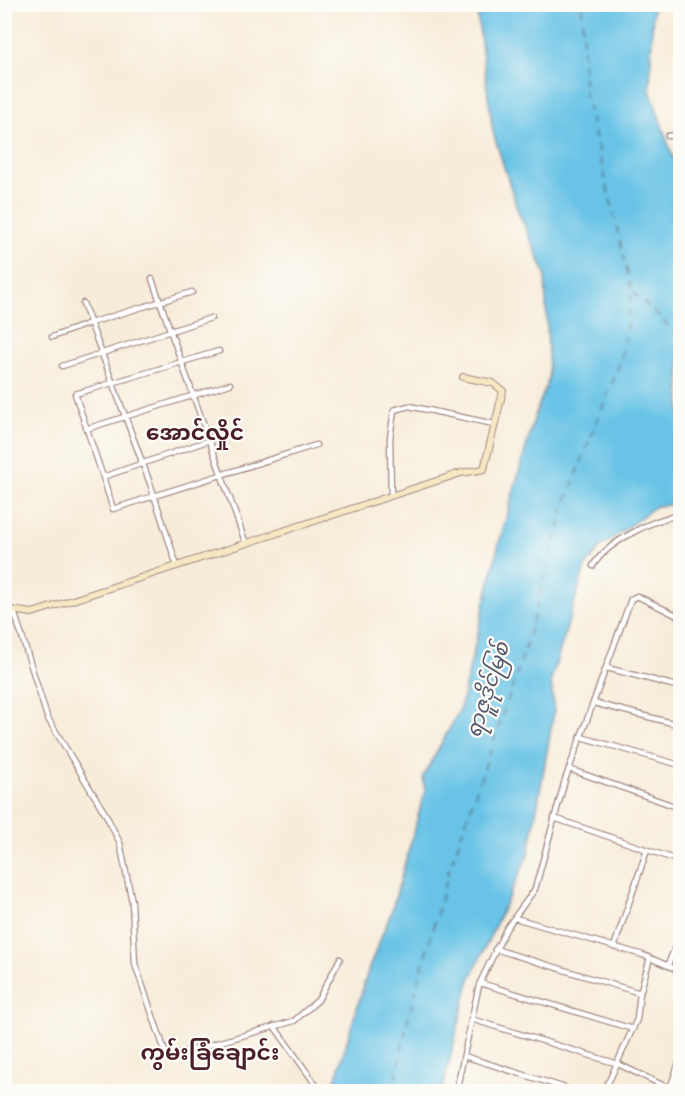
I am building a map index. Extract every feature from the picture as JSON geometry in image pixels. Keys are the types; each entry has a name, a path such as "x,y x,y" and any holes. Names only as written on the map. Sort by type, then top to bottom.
{"street":[{"path":"669,136 681,134"},
{"path":"152,279 246,544"},
{"path":"52,337 192,292"},
{"path":"83,303 143,464 177,566"},
{"path":"62,366 211,318"},
{"path":"219,351 75,394 112,509 316,445"},
{"path":"4,609 32,613 461,473 484,469 492,443 502,392 494,383 463,377"},
{"path":"86,429 230,384"},
{"path":"391,497 389,447 394,410 409,406 494,424"},
{"path":"103,477 210,440"},
{"path":"593,566 602,554 652,522 666,516 681,516"},
{"path":"456,1092 480,983 495,949 535,889 569,769 632,597 637,596 681,617"},
{"path":"14,611 47,717 101,806 120,843 133,918 133,939 140,984 167,1057 294,1021 318,1000 339,959"},
{"path":"606,668 681,687"},
{"path":"594,704 681,725"},
{"path":"581,737 681,765"},
{"path":"569,769 681,808"},
{"path":"554,818 681,861"},
{"path":"614,947 647,850"},
{"path":"515,918 650,958 681,971"},
{"path":"668,965 681,934"},
{"path":"495,949 640,993"},
{"path":"596,1092 605,1087 633,1029 639,1012 640,993 650,958"},
{"path":"480,983 633,1029"},
{"path":"471,1019 618,1064 677,1092"},
{"path":"274,1026 316,1085 313,1092"},
{"path":"464,1056 578,1092"},
{"path":"670,1090 681,1059"}],"water":[{"name":"ရာဇူဒိုင်မြစ်","path":"476,5 653,5 650,90 680,178 680,504 656,506 600,548 585,567 551,680 554,712 529,853 469,982 442,1091 332,1091 369,968 392,910 425,791 423,777 460,709 498,547 535,415 549,378 545,273 518,211 493,132"}],"ferry route":[{"path":"393,1092 407,1023 449,870 522,659 566,501 621,360 632,291 584,90 582,4"},
{"path":"633,292 680,337"}],"district":[{"name":"အောင်လှိုင်","path":"195,433"},
{"name":"ကွမ်းခြံချောင်း","path":"210,1053"}]}
